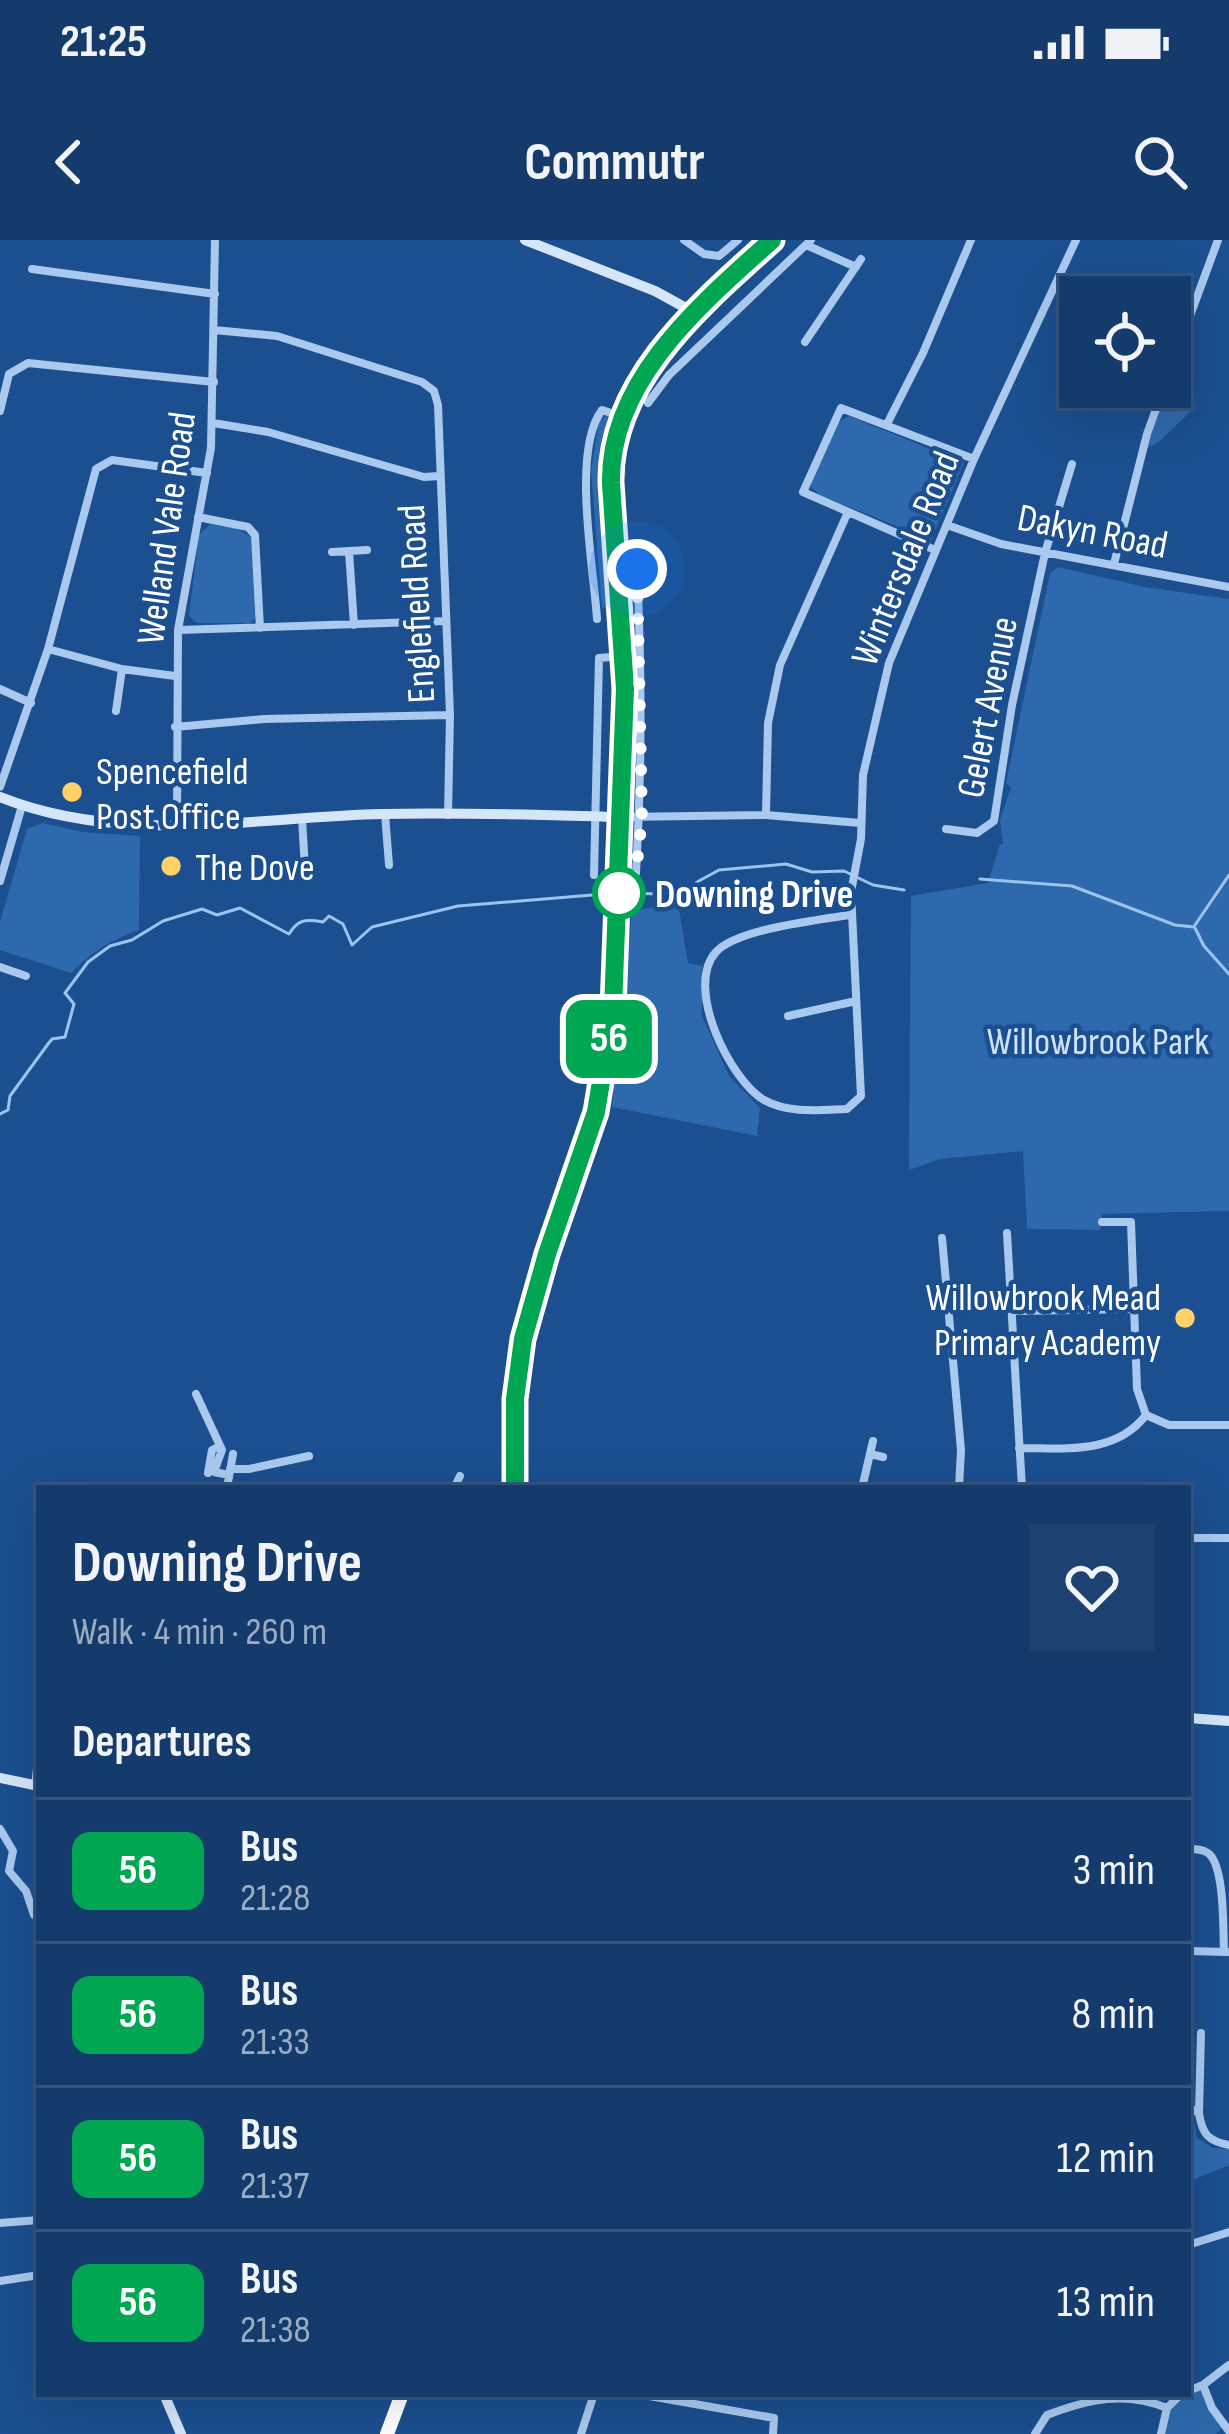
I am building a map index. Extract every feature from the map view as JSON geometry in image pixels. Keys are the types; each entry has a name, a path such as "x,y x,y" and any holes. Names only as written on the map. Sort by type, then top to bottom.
{"highway":[{"path":"515,1485 515,1399 523,1339 596,1112 616,964 623,656 610,462 622,417 653,362 695,313 772,240"},
{"path":"387,2434 401,2397"}],"street":[{"name":"Welland Vale Road","path":"177,825 175,676 178,630 212,423 215,240"},
{"path":"525,240 655,291 695,313"},
{"path":"684,240 704,254 719,256 738,240"},
{"path":"887,425 971,240"},
{"name":"Wintersdale Road","path":"850,915 727,944 708,965 704,988 722,1047 739,1077 770,1103 801,1110 847,1108 862,1096 850,915 863,775 889,663 974,459 1076,240"},
{"path":"1191,313 1218,240"},
{"path":"648,403 669,375 809,242 858,263 805,342"},
{"path":"32,269 215,294"},
{"name":"Englefield Road","path":"214,330 277,336 422,382 434,391 447,621 448,814"},
{"path":"0,411 9,374 28,363 214,382"},
{"path":"935,550 803,492 812,471 842,407 974,459"},
{"path":"1114,565 1156,408"},
{"path":"620,612 597,616 587,475 590,443 602,410 622,417"},
{"path":"212,423 268,431 424,477 439,476"},
{"path":"0,788 48,649 96,470 112,460 207,472"},
{"path":"1045,553 1072,464"},
{"path":"766,815 769,723 781,665 848,512"},
{"path":"198,517 248,527 256,535 260,628"},
{"name":"Dakyn Road","path":"947,525 1001,544 1229,587"},
{"path":"332,552 367,550"},
{"path":"349,551 354,625"},
{"name":"Gelert Avenue","path":"946,829 976,833 994,821 1012,705 1045,553"},
{"path":"618,570 637,569 642,818 636,873"},
{"path":"178,630 447,621"},
{"path":"48,649 122,669 175,676"},
{"path":"594,875 599,658 623,656"},
{"path":"116,711 122,669"},
{"path":"0,689 31,703"},
{"path":"175,727 287,718 450,715"},
{"path":"0,797 98,821 177,825 385,814 766,815 860,824"},
{"path":"0,881 22,806"},
{"path":"385,814 388,865"},
{"path":"302,819 305,868"},
{"path":"0,967 26,976"},
{"path":"788,1016 856,1001"},
{"path":"1102,1222 1131,1222 1137,1390 1146,1415 1169,1425 1229,1426"},
{"path":"1007,1233 1022,1485"},
{"path":"942,1238 961,1450 959,1485"},
{"path":"1011,1311 1134,1309"},
{"path":"196,1394 222,1450 214,1472 309,1456"},
{"path":"1019,1448 1106,1444 1127,1434 1146,1415"},
{"path":"863,1485 873,1442"},
{"path":"208,1473 212,1450 220,1446"},
{"path":"228,1485 233,1454"},
{"path":"870,1454 883,1456"},
{"path":"456,1485 460,1476"},
{"path":"1191,1538 1229,1538"},
{"path":"1191,1718 1229,1721"},
{"path":"1,1781 36,1785"},
{"path":"0,1829 13,1851 4,1874 23,1886 34,1915"},
{"path":"1191,1849 1213,1857 1221,1885 1227,1952 1191,1952"},
{"path":"1201,2032 1202,2131 1213,2142 1229,2145"},
{"path":"1191,2109 1199,2113"},
{"path":"0,2223 36,2220"},
{"path":"1191,2245 1229,2232"},
{"path":"0,2281 36,2275"},
{"path":"1191,2390 1229,2366"},
{"path":"1203,2386 1229,2431"},
{"path":"169,2397 181,2434"},
{"path":"580,2434 593,2397"},
{"path":"655,2397 774,2418 773,2434"},
{"path":"1036,2434 1047,2415 1116,2397"},
{"path":"1131,2397 1167,2408"},
{"path":"1161,2434 1167,2408 1179,2397"}],"green space":[{"path":"1191,385 1195,407 1145,449 1158,408 1191,408"},
{"path":"607,415 615,421 615,605 602,609 591,471 599,421"},
{"path":"849,416 964,463 931,540 820,495 810,486 839,422"},
{"path":"210,524 252,537 256,618 251,623 197,623 189,616 199,535"},
{"name":"Willowbrook Park","path":"1058,567 1145,587 1229,599 1229,1211 1102,1214 1100,1230 1027,1229 1023,1151 940,1159 909,1170 911,896 988,883 1003,845 1000,820 1011,787 1006,783 1050,573"},
{"path":"43,823 82,832 140,836 139,930 102,947 71,973 0,950 0,922 27,829"},
{"path":"678,903 688,963 702,966 702,1016 729,1076 760,1108 757,1136 612,1107 632,911"},
{"path":"1191,2114 1197,2138 1213,2148 1229,2149 1229,2165 1191,2181"},
{"path":"1203,2385 1223,2427 1216,2434 1162,2434 1174,2402 1191,2397"}],"waterway":[{"path":"629,893 687,895 697,882 719,870 786,864 812,872 844,871 873,885 904,890"},
{"path":"1195,925 1229,875"},
{"path":"980,879 1072,886 1175,925 1194,927"},
{"path":"0,1114 8,1110 10,1096 52,1039 65,1037 74,1004 65,993 88,962 163,921 202,909 217,915 240,908 289,934 299,923 323,922 329,916 343,924 352,945 372,927 458,906 604,894"},
{"path":"1195,928 1229,974"}],"bus line":[{"name":"56","path":"515,1485 515,1399 523,1339 596,1112 613,1009 625,689 611,483 613,444 622,417 653,362 695,313 772,240"}],"place":[{"name":"Spencefield Post Office","path":"72,792"},
{"name":"The Dove","path":"171,866"},
{"name":"Downing Drive","path":"619,893"},
{"name":"Willowbrook Mead Primary Academy","path":"1185,1318"}],"route":[{"path":"619,893 636,873 642,818 637,569"}]}
